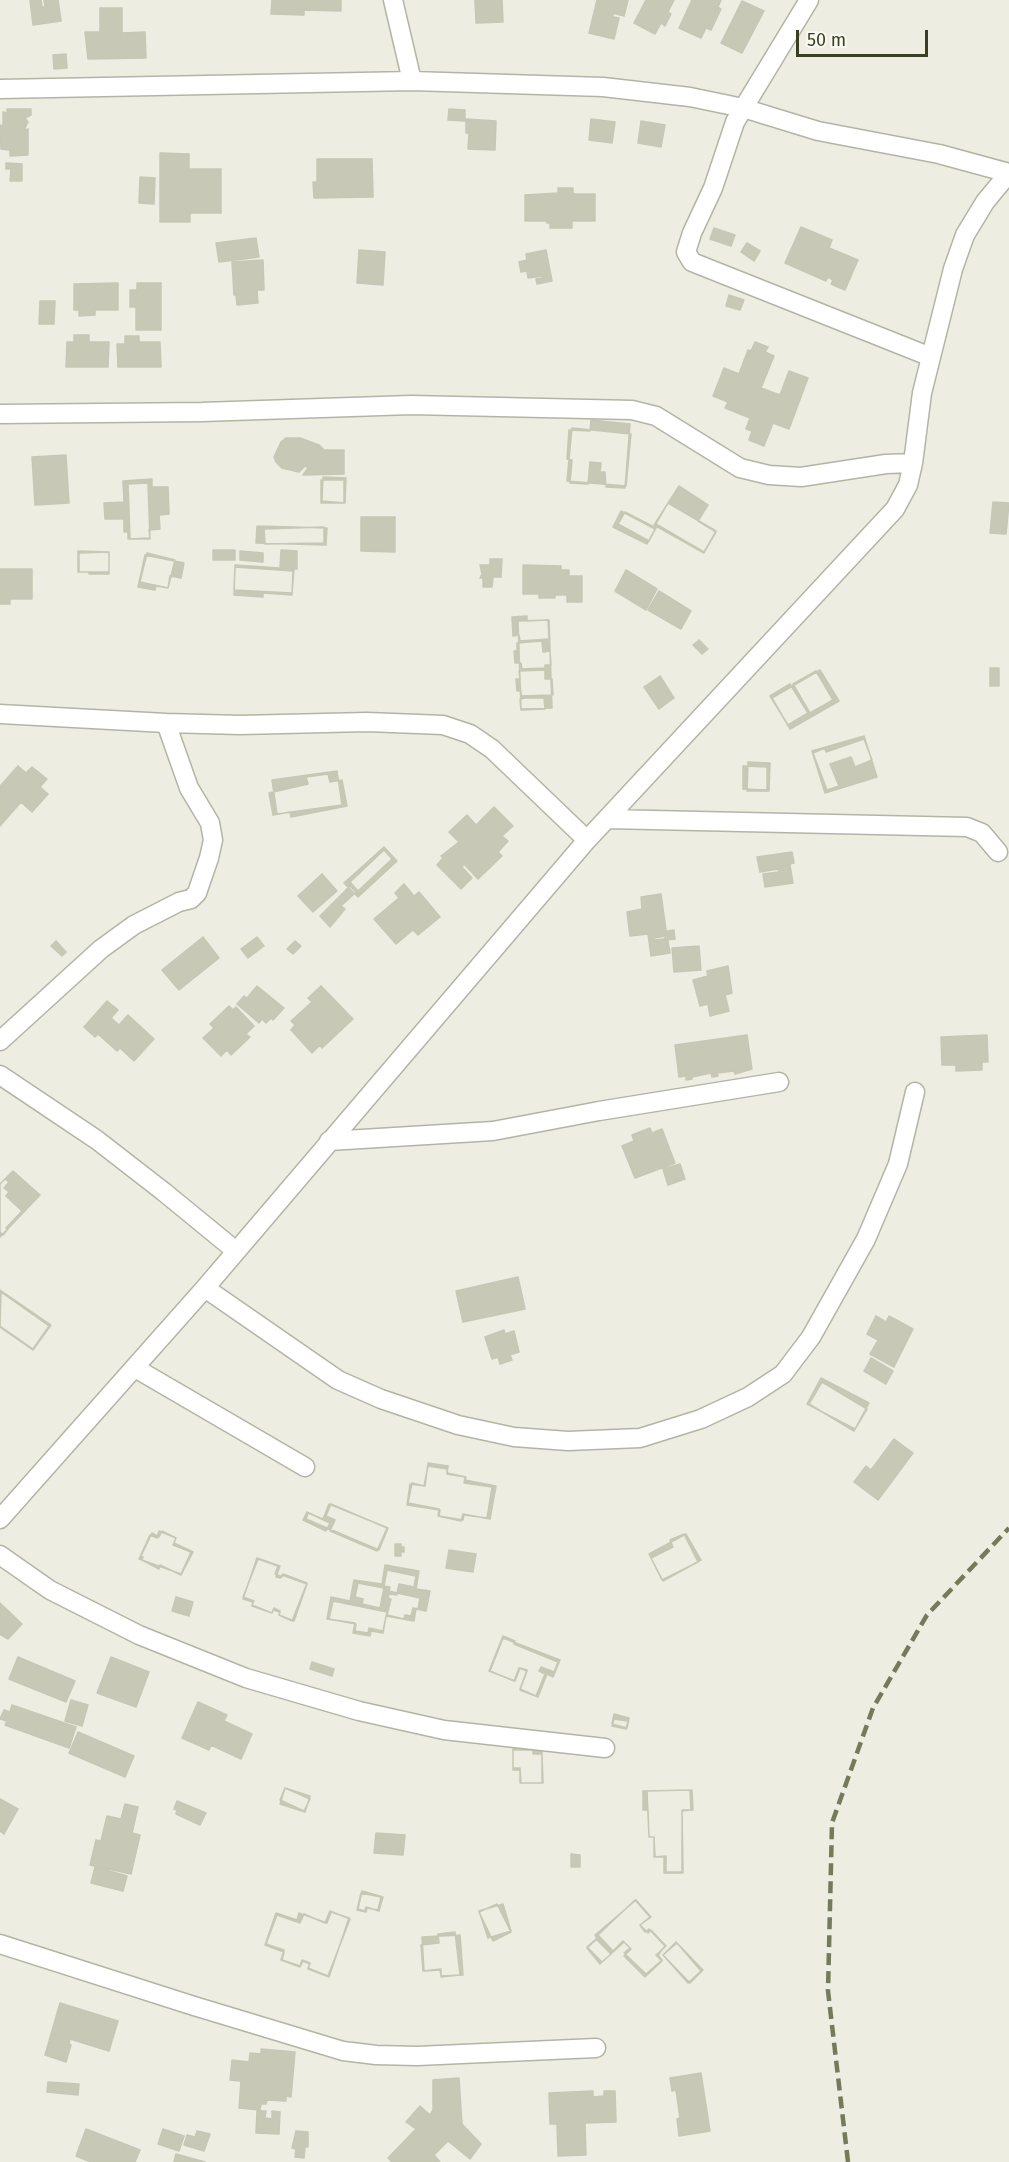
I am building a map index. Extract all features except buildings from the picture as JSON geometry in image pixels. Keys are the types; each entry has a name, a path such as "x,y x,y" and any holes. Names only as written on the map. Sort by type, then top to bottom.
{"street":[{"path":"393,0 412,81"},
{"path":"809,0 735,122 713,188 692,233 686,252 692,262 931,357"},
{"path":"0,89 412,81 603,87 690,97 743,108 818,131 939,154 1009,173 985,202 965,235 952,269 922,393 908,485 895,509 587,840 205,1288 0,1519"},
{"path":"0,414 202,412 411,405 632,410 656,416 740,468 769,475 801,477 886,464 913,463"},
{"path":"0,714 240,725 367,722 443,725 470,734 492,749 587,840"},
{"path":"0,1041 101,949 134,925 179,902 190,899 197,893 213,840 210,823 189,788 166,723"},
{"path":"607,819 967,827 982,833 998,852"},
{"path":"0,1075 97,1140 236,1251"},
{"path":"329,1141 493,1131 599,1111 779,1082"},
{"path":"205,1288 338,1380 381,1400 458,1425 514,1437 568,1441 640,1437 700,1419 748,1397 783,1374 811,1337 866,1239 898,1164 915,1092"},
{"path":"135,1368 305,1467"},
{"path":"0,1556 51,1590 139,1635 246,1678 359,1711 444,1730 605,1748"},
{"path":"0,1944 343,2051 417,2056 596,2048"}],"railway":[{"path":"848,2162 828,1991 832,1823 873,1708 927,1615 1009,1528"}]}
